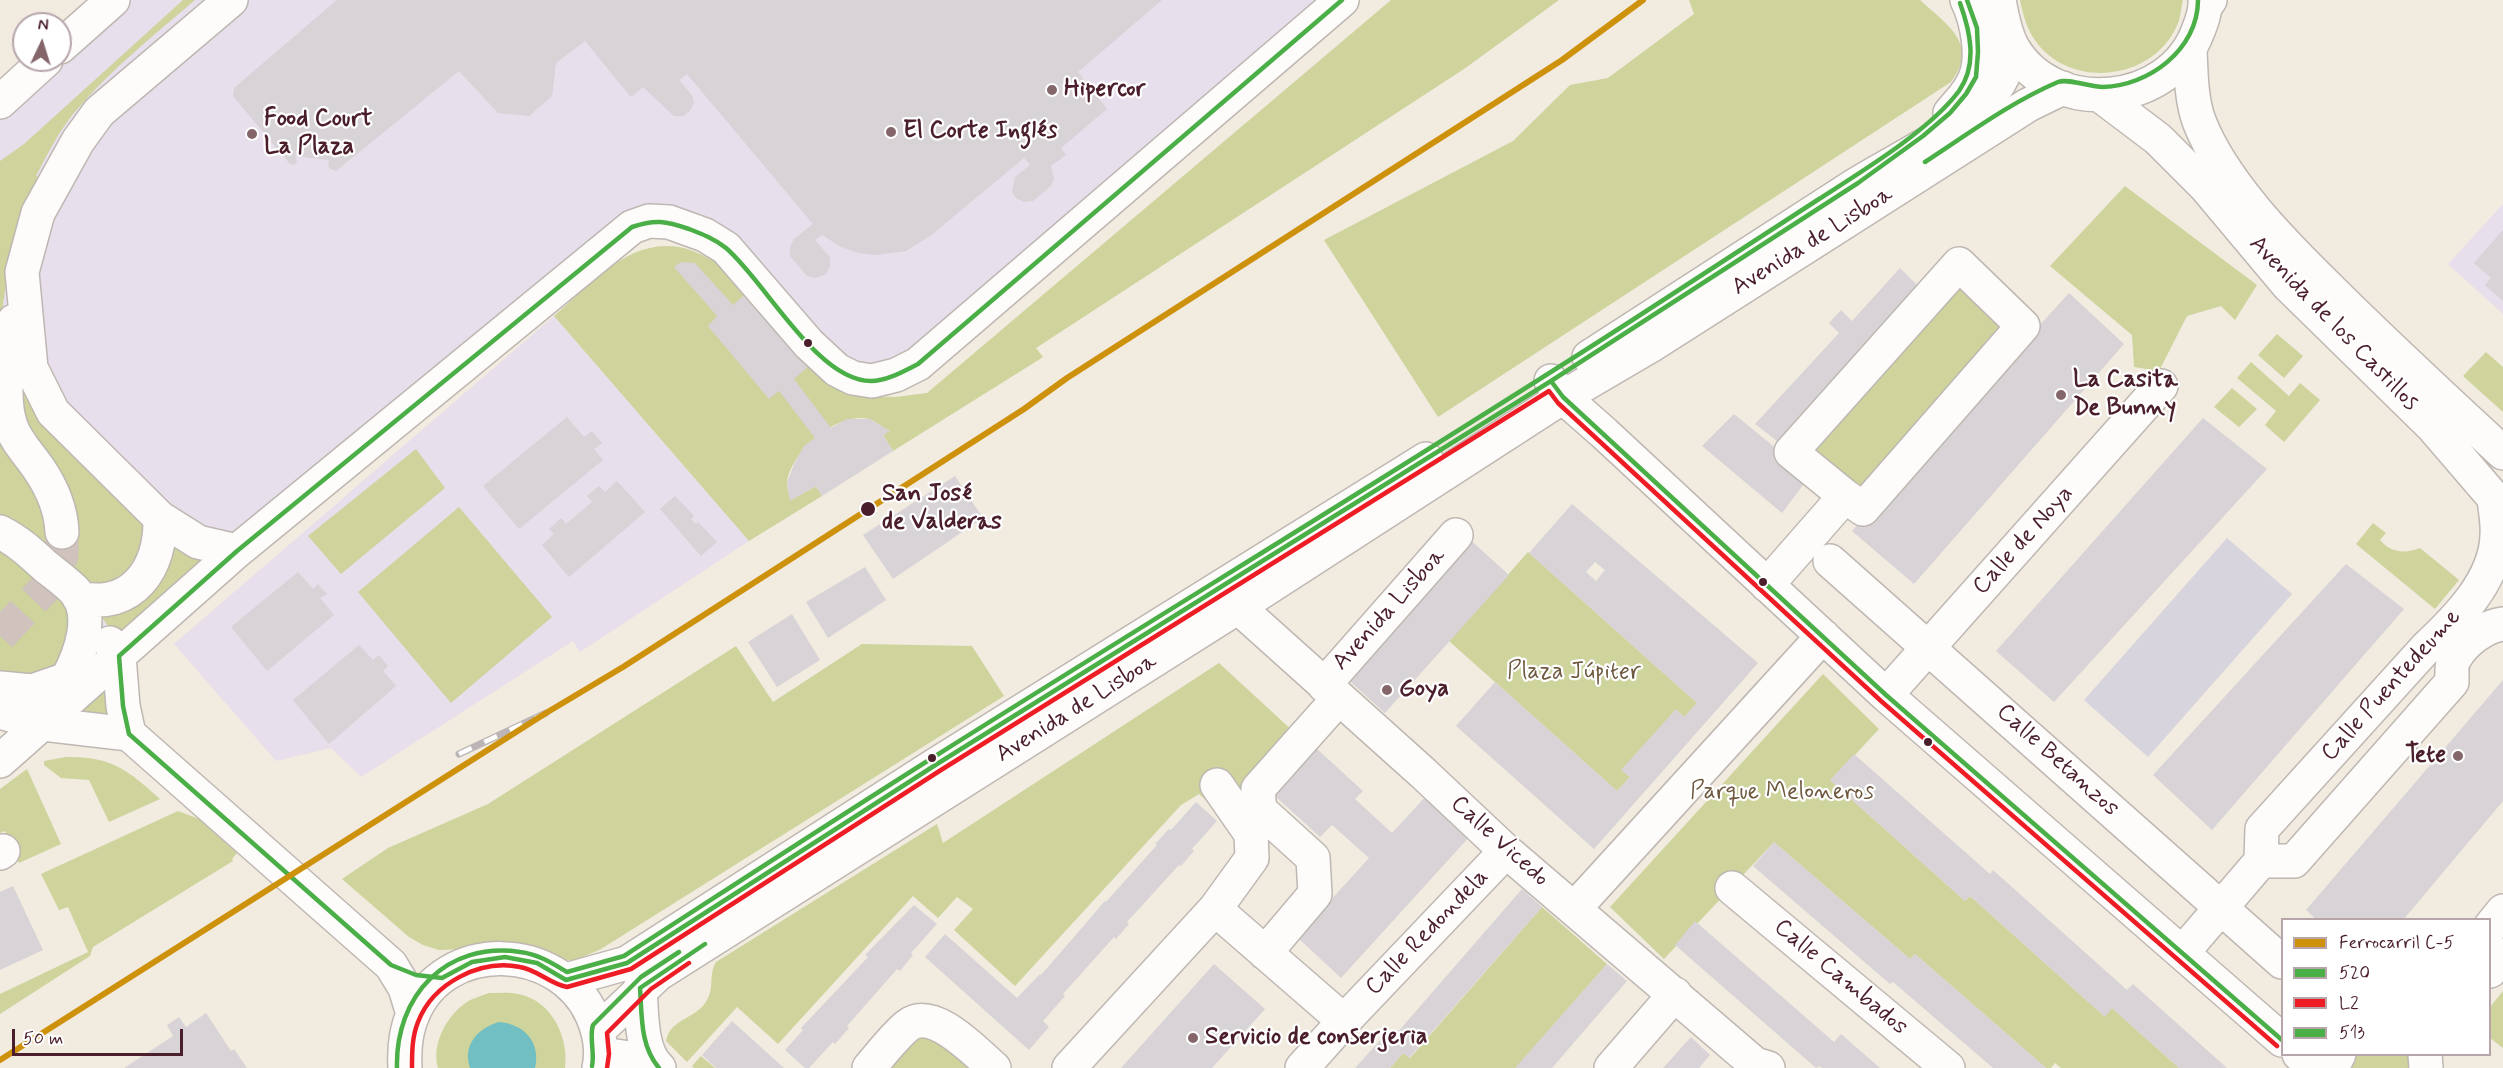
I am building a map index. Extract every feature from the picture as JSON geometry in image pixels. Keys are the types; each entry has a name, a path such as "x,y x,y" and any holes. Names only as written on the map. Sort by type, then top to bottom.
{"main road":[{"path":"72,36 113,0"},
{"path":"62,532 55,497 39,469 15,437 7,410 8,367 22,272 38,213 78,141 99,112 231,0"},
{"path":"0,761 237,551 632,226 649,221 669,222 705,235 726,248 810,344 837,370 853,378 872,381 896,375 918,364 1342,0"},
{"path":"1858,183 1923,136 1950,113 1966,94 1976,77 1978,52 1977,28 1967,0"},
{"path":"1999,0 2002,19 2013,49 2040,77 2080,94 2101,96 2124,93 2142,87 2160,77 2178,62 2190,49 2207,2"},
{"name":"Avenida de Lisboa","path":"600,1051 640,988 678,961 1238,608 1858,183 1948,130 1981,105 1996,89 2006,73 2013,49"},
{"name":"Avenida de los Castillos","path":"2190,49 2198,119 2208,142 2249,201 2290,250 2354,314 2503,453"},
{"path":"0,102 33,72"},
{"name":"Avenida de Lisboa","path":"566,980 627,963 937,764 1557,389 1650,346 2028,105 2063,88"},
{"name":"Avenida de los Castillos","path":"2101,96 2158,139 2178,158 2205,186 2288,285 2418,411 2498,506"},
{"path":"1959,264 2023,326 1863,509 1845,496 1791,452 1959,264"},
{"path":"22,272 32,368 53,412 160,518 198,542 237,551"},
{"name":"Calle de Noya","path":"1886,695 2161,387"},
{"path":"1557,389 1886,695 2281,1038"},
{"path":"1767,585 1845,496"},
{"name":"Calle Puentedeume","path":"2440,653 2452,682 2294,861 2261,861 2262,829 2440,653 2454,622 2491,569 2497,536 2498,506"},
{"path":"81,602 96,602 120,596 141,581 154,561 160,535 160,518"},
{"path":"0,532 16,540 74,591 119,656 123,706 129,734"},
{"name":"Avenida Lisboa","path":"1265,953 1315,894 1313,858 1260,810 1258,789 1331,691 1456,536"},
{"name":"Calle Betanzos","path":"1830,561 1930,647 2281,960"},
{"path":"68,678 78,658 83,635 81,602"},
{"name":"Calle Vicedo","path":"1238,608 1506,851 1758,1067"},
{"name":"Calle Puentedeume","path":"2440,653 2496,625 2503,624"},
{"path":"1574,909 1823,636"},
{"path":"0,688 32,691 119,656"},
{"path":"0,712 43,724 129,734 391,965 405,988 413,1014"},
{"path":"1069,1068 1215,909 1252,858 1251,834 1217,785"},
{"name":"Calle Redondela","path":"1302,1068 1506,851"},
{"path":"2183,952 2261,861"},
{"name":"Calle Cambados","path":"1732,888 1948,1068"},
{"path":"1215,909 1344,1021"},
{"path":"2491,926 2503,912"},
{"path":"2491,970 2503,956"},
{"path":"405,1068 404,1046 413,1014 425,994 442,978 472,962 505,957 537,963 566,980 586,1002 600,1051 655,1064"},
{"path":"391,965 416,975 442,978"},
{"path":"640,988 642,1025 655,1064"},
{"path":"1611,1068 1675,994"},
{"path":"869,1068 909,1024 927,1021 946,1027 994,1068"},
{"path":"2301,1056 2314,1068"}],"shaded area":[{"path":"113,0 1342,0 872,381 726,248 649,221 43,724 0,712 0,102 33,72 72,72 72,37"},
{"path":"2503,204 2503,314 2448,264"},
{"path":"554,316 749,541 580,652 573,641 361,777 331,748 276,761 174,644"},
{"path":"2227,538 2292,594 2148,757 2084,700"}],"green space":[{"path":"183,0 195,0 102,82 63,127 36,176 41,178 8,271 0,325 0,161 24,144"},
{"path":"1391,0 1559,0 1464,69 1036,348 1043,357 893,451 883,435 889,431 872,420 857,418 830,427 807,446 797,458 790,470 787,482 791,500 816,486 822,496 749,541 554,316 612,265 629,256 646,249 664,246 684,248 726,268 864,396 895,397 927,393"},
{"path":"1689,0 1920,0 1956,36 1961,46 1962,57 1959,69 1951,82 1438,417 1324,240 1513,141 1570,85 1608,78 1694,14"},
{"path":"2020,0 2183,0 2178,23 2167,42 2152,56 2133,67 2113,72 2092,73 2072,68 2053,58 2037,43 2026,22"},
{"path":"2125,186 2257,285 2235,320 2221,306 2187,316 2159,371 2134,367 2132,335 2050,266"},
{"path":"1960,263 2024,327 1863,511 1790,452"},
{"path":"2277,334 2303,356 2284,378 2258,355"},
{"path":"2486,352 2503,367 2503,412 2463,376"},
{"path":"2251,362 2289,396 2300,383 2320,400 2284,442 2265,425 2276,411 2237,378"},
{"path":"16,370 142,513 151,539 120,582 89,587 69,572 76,529 72,501 61,474 28,429"},
{"path":"2232,388 2257,409 2239,427 2214,407"},
{"path":"0,428 27,471 42,502 47,518 47,551 21,527 0,516"},
{"path":"416,449 445,488 341,574 308,536"},
{"path":"459,507 552,617 451,703 358,592"},
{"path":"2373,523 2386,533 2380,540 2389,548 2404,552 2420,548 2459,580 2435,609 2356,544"},
{"path":"169,539 203,560 201,564 115,636 96,609"},
{"path":"0,544 67,605 74,642 46,680 0,680"},
{"name":"Plaza Júpiter","path":"1528,552 1697,703 1684,717 1676,710 1622,770 1630,777 1617,791 1449,641"},
{"path":"862,644 972,646 1004,696 601,949 576,960 561,960 487,948 439,950 409,937 342,879 388,848 488,804 736,646 773,702"},
{"path":"1219,663 1295,733 1222,815 1199,794 1181,805 1015,986 954,930 973,909 957,897 938,918 913,896 778,1044 737,1007 687,1062 666,1041 671,1029 707,1001 716,962 937,824 943,843"},
{"path":"108,674 114,717 66,710"},
{"name":"Parque Meloneros","path":"1823,674 1879,729 1831,781 1965,901 1970,896 2104,1016 2112,1008 2179,1068 2061,1068 2055,1063 2051,1068 2046,1068 1915,954 1910,959 1774,842 1664,959 1610,907"},
{"path":"82,757 107,762 128,773 160,799 109,822 89,780 61,778 44,765 44,761"},
{"path":"27,769 61,844 19,863 5,831 0,833 0,789"},
{"path":"178,811 199,819 237,853 233,861 93,947 90,956 0,1014 0,994 88,952 68,907 59,910 41,874"},
{"path":"1542,907 1607,964 1516,1068 1390,1068 1403,1053 1410,1058"},
{"path":"2503,991 2503,1048 2491,1039 2491,1006"},
{"path":"489,993 515,993 530,998 549,1012 561,1033 566,1056 565,1068 438,1068 437,1049 447,1022 467,1002"},
{"path":"925,1031 977,1068 882,1068"},
{"path":"701,1056 715,1068 694,1068 692,1066"},
{"path":"2351,1056 2409,1056 2415,1068 2344,1068"}],"water":[{"path":"499,1022 516,1026 529,1036 535,1050 535,1068 470,1068 468,1052 470,1045 484,1028"}],"building":[{"name":"El Corte Inglés","path":"337,0 1162,0 1078,72 1107,109 1061,148 1066,155 1051,166 1054,179 1051,186 1033,201 1024,202 1016,198 1012,192 1015,177 1030,165 1024,158 930,236 906,251 875,255 858,253 841,247 822,235 815,240 830,257 830,266 826,274 816,278 807,276 790,256 790,247 794,239 813,224 687,74 679,80 693,97 694,103 690,111 683,116 674,116 643,87 631,97 585,41 556,63 552,96 529,116 498,113 459,71 336,171 328,166 329,160 295,156 297,162 294,165 290,164 233,96 234,88"},
{"path":"2503,230 2503,301 2485,285 2491,278 2474,263"},
{"path":"681,262 695,263 733,305 749,291 811,364 794,379 831,428 847,419 870,419 890,431 883,435 893,451 822,496 816,486 790,501 787,483 794,464 804,446 815,438 779,391 769,399 708,326 717,316 674,267"},
{"path":"1900,268 1929,297 1790,451 1755,424 1839,333 1829,323 1841,310 1852,321"},
{"path":"2069,293 2124,344 1914,584 1852,531"},
{"path":"1734,414 1810,476 1782,513 1702,446"},
{"path":"567,417 584,437 592,431 602,443 594,449 603,460 519,529 483,486"},
{"path":"2203,418 2267,469 2054,702 1996,651"},
{"path":"955,476 983,518 893,579 863,535"},
{"path":"617,481 645,512 569,577 542,545 554,534 549,529 561,518 566,524 592,502 587,496 599,486 605,492"},
{"path":"675,496 694,516 691,519 696,524 698,522 717,542 701,556 660,509"},
{"path":"1572,504 1758,663 1594,849 1456,726 1495,682 1617,791 1630,777 1621,770 1676,709 1684,717 1697,703 1529,553","holes":["1595,562 1605,570 1596,581 1586,572"]},
{"path":"1466,536 1509,575 1385,713 1343,675"},
{"path":"2346,564 2404,609 2212,830 2153,775"},
{"path":"865,567 886,600 828,638 806,602"},
{"path":"298,572 313,589 318,584 327,594 320,598 334,615 267,671 231,627"},
{"path":"792,614 820,660 777,687 748,642"},
{"path":"359,645 373,660 379,655 388,666 383,671 396,686 329,744 293,700"},
{"path":"2503,680 2503,801 2405,918 2315,918 2306,910"},
{"path":"1316,748 1363,791 1355,799 1392,833 1427,795 1471,835 1341,978 1297,937 1369,858 1332,825 1320,837 1274,795"},
{"path":"1854,754 1990,874 1993,870 2127,990 2133,984 2227,1068 2179,1068 2112,1008 2105,1017 1970,896 1965,901 1830,780"},
{"path":"1196,802 1217,821 1192,849 1194,851 1181,866 1179,865 1127,922 1129,924 1116,939 1114,937 1063,994 1065,996 1043,1021 1049,1027 1029,1050 925,957 945,934 1017,998 1041,975 1157,845 1155,844"},
{"path":"1774,842 1910,959 1915,954 2046,1068 1993,1068 1893,982 1890,984 1753,866"},
{"path":"13,886 43,950 0,970 0,892"},
{"path":"1522,889 1542,907 1409,1058 1403,1053 1390,1068 1355,1068 1384,1036 1390,1041"},
{"path":"914,905 937,924 911,953 913,955 900,971 897,969 847,1026 849,1028 835,1044 833,1042 809,1068 805,1068 785,1050 803,1030 801,1028 868,957 865,955"},
{"path":"1695,921 1834,1042 1841,1034 1880,1068 1822,1068 1820,1066 1816,1068 1675,945"},
{"name":"Servicio de conserjeria","path":"1214,964 1265,1009 1212,1068 1121,1068"},
{"path":"1607,964 1627,981 1552,1068 1515,1068"},
{"path":"206,1013 231,1051 234,1049 247,1068 124,1068 173,1036 167,1025 179,1017 186,1027"},
{"path":"732,1021 784,1068 716,1068 702,1055"},
{"path":"1691,1037 1710,1055 1699,1068 1663,1068"}],"tunnel":[{"path":"0,636 51,582 62,556 62,532"}],"railway":[{"path":"459,754 546,713"}],"rail line":[{"name":"C-5","path":"0,1060 546,713 623,667 1024,409 1067,378 1562,60 1643,0"}],"transit line":[{"name":"520","path":"1342,0 918,364 877,381 851,377 831,365 793,327 741,263 717,242 689,229 667,223 654,222 632,227 237,551 119,656 123,706 129,734 391,965 416,975 442,978 472,962 505,957 537,963 566,980 627,963 937,764 1551,381 1858,183 1923,136 1950,113 1966,94 1976,77 1978,52 1977,28 1967,0"},
{"name":"513","path":"1925,162 2007,109 2058,82 2067,81 2103,87 2137,80 2153,72 2180,49 2189,35 2196,18 2198,0"},
{"name":"513","path":"397,1068 399,1042 405,1018 416,997 430,979 448,965 469,955 493,951 520,952 539,957 567,972 624,956 937,755 1548,374 1874,164 1930,121 1946,106 1965,81 1969,70 1970,47 1967,25 1960,3"},
{"name":"520","path":"1551,381 1563,397 1886,695 2281,1039"},
{"name":"L2","path":"412,1068 412,1050 418,1022 425,1008 446,985 474,971 505,965 526,969 567,987 631,969 941,770 1549,391 1558,403 1881,701 2277,1046"},
{"name":"520","path":"659,1068 645,1040 640,988 705,944"},
{"name":"513","path":"592,1066 593,1025 641,977 679,952"},
{"name":"L2","path":"607,1068 609,1054 607,1033 651,989 689,963"}],"place":[{"name":"Hipercor","path":"1052,90"},
{"name":"El Corte Inglés","path":"891,132"},
{"name":"Food Court La Plaza","path":"252,134"},
{"name":"La Casita De Bunny","path":"2061,395"},
{"name":"San José de Valderas","path":"868,509"},
{"name":"Goya","path":"1387,690"},
{"name":"Tete","path":"2458,756"},
{"name":"Servicio de conserjeria","path":"1193,1038"}]}
